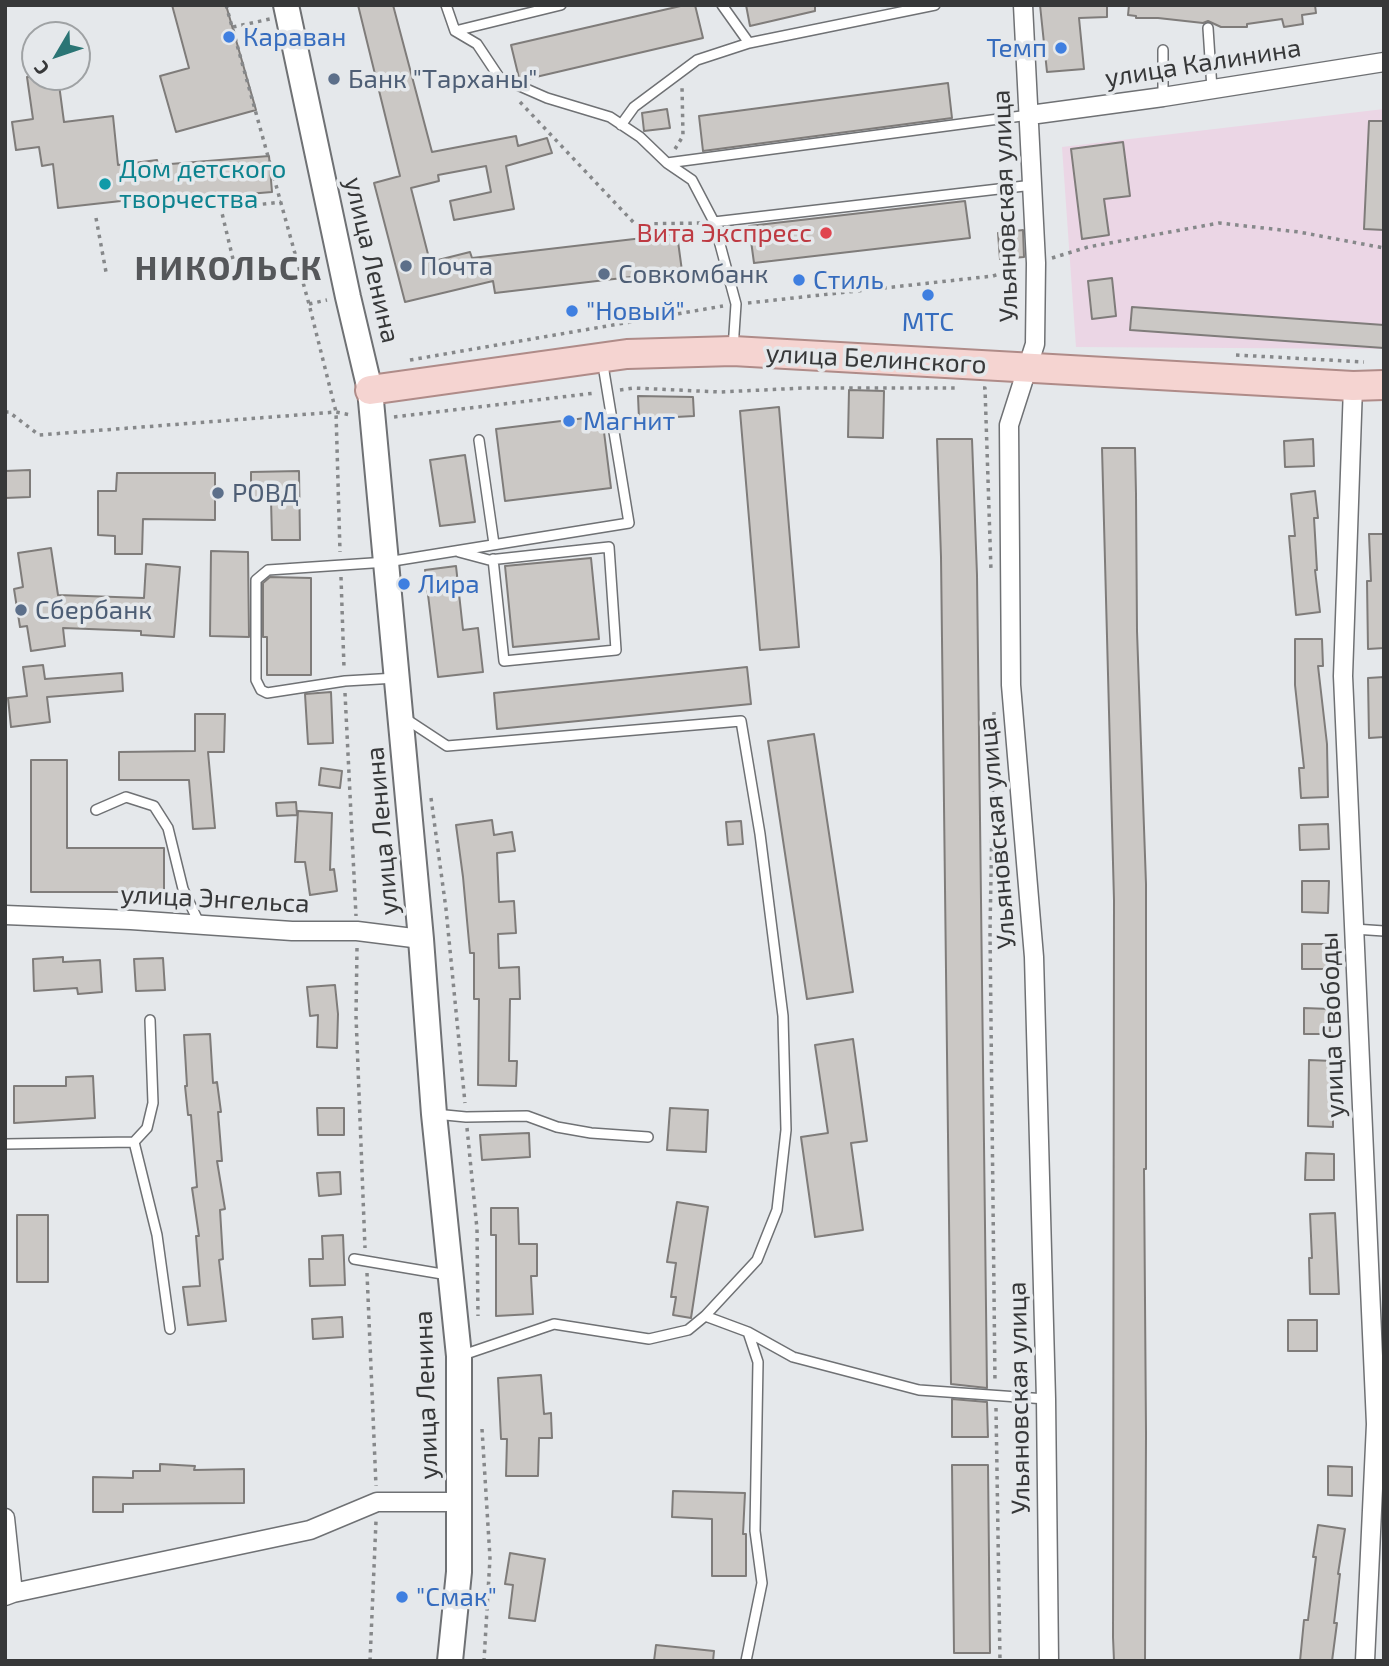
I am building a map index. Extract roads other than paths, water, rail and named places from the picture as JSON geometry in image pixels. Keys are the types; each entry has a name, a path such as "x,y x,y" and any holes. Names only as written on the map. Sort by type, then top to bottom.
{"main road":[{"name":"улица Ленина","path":"286,5 348,297 377,409 387,562 459,1356 459,1572 450,1661"},
{"name":"улица Белинского","path":"377,409 602,358 733,351 1353,386 1384,385"}],"street":[{"name":"Ульяновская улица","path":"1023,5 1036,263 1035,344 1009,425 1011,685 1034,957 1046,1399 1049,1661"},
{"name":"улица Калинина","path":"1030,115 1384,62"},
{"name":"улица Свободы","path":"1353,386 1343,676 1376,1424 1365,1661"},
{"name":"улица Энгельса","path":"5,915 292,931 357,931 421,939"},
{"path":"5,1518 9,1595 310,1530 377,1502 460,1502"}],"lane":[{"path":"446,5 455,31 477,44 499,77 547,98 610,117 640,137 667,163 692,180 714,222 736,304 733,351"},
{"path":"455,31 561,5"},
{"path":"722,5 749,43"},
{"path":"621,125 634,107 697,60 749,43 935,5"},
{"path":"1208,29 1212,89"},
{"path":"1163,50 1163,97"},
{"path":"667,163 1030,115"},
{"path":"714,222 1033,185"},
{"path":"398,678 345,681 267,692 258,688 258,577 268,570 387,562 629,523 602,358"},
{"path":"479,440 494,544"},
{"path":"454,550 493,559 609,547 616,650 504,661 493,559"},
{"path":"402,716 447,746 741,720 760,834 783,1016 786,1130 777,1210 757,1260 705,1316 688,1330 649,1339 554,1324 459,1356"},
{"path":"96,810 126,797 154,806 168,828 183,889 200,925"},
{"path":"1354,929 1384,931"},
{"path":"5,1144 134,1142 147,1128 153,1103 150,1020"},
{"path":"435,1114 466,1117 527,1116 557,1127 590,1133 648,1137"},
{"path":"134,1142 157,1235 170,1329"},
{"path":"354,1259 450,1276"},
{"path":"705,1316 748,1332 793,1357 919,1390 1046,1399"},
{"path":"746,1661 762,1583 755,1531 758,1362 748,1332"}],"place":[{"name":"Караван","path":"229,37"},
{"name":"Темп","path":"1061,48"},
{"name":"Банк \"Тарханы\"","path":"334,79"},
{"name":"Дом детского творчества","path":"105,184"},
{"name":"Вита Экспресс","path":"826,233"},
{"name":"Почта","path":"406,266"},
{"name":"Совкомбанк","path":"604,274"},
{"name":"Стиль","path":"799,280"},
{"name":"МТС","path":"928,295"},
{"name":"\"Новый\"","path":"572,311"},
{"name":"Магнит","path":"569,421"},
{"name":"РОВД","path":"218,493"},
{"name":"Лира","path":"404,584"},
{"name":"Сбербанк","path":"21,610"},
{"name":"\"Смак\"","path":"402,1597"}],"district":[{"name":"НИКОЛЬСК","path":"229,269"}]}
